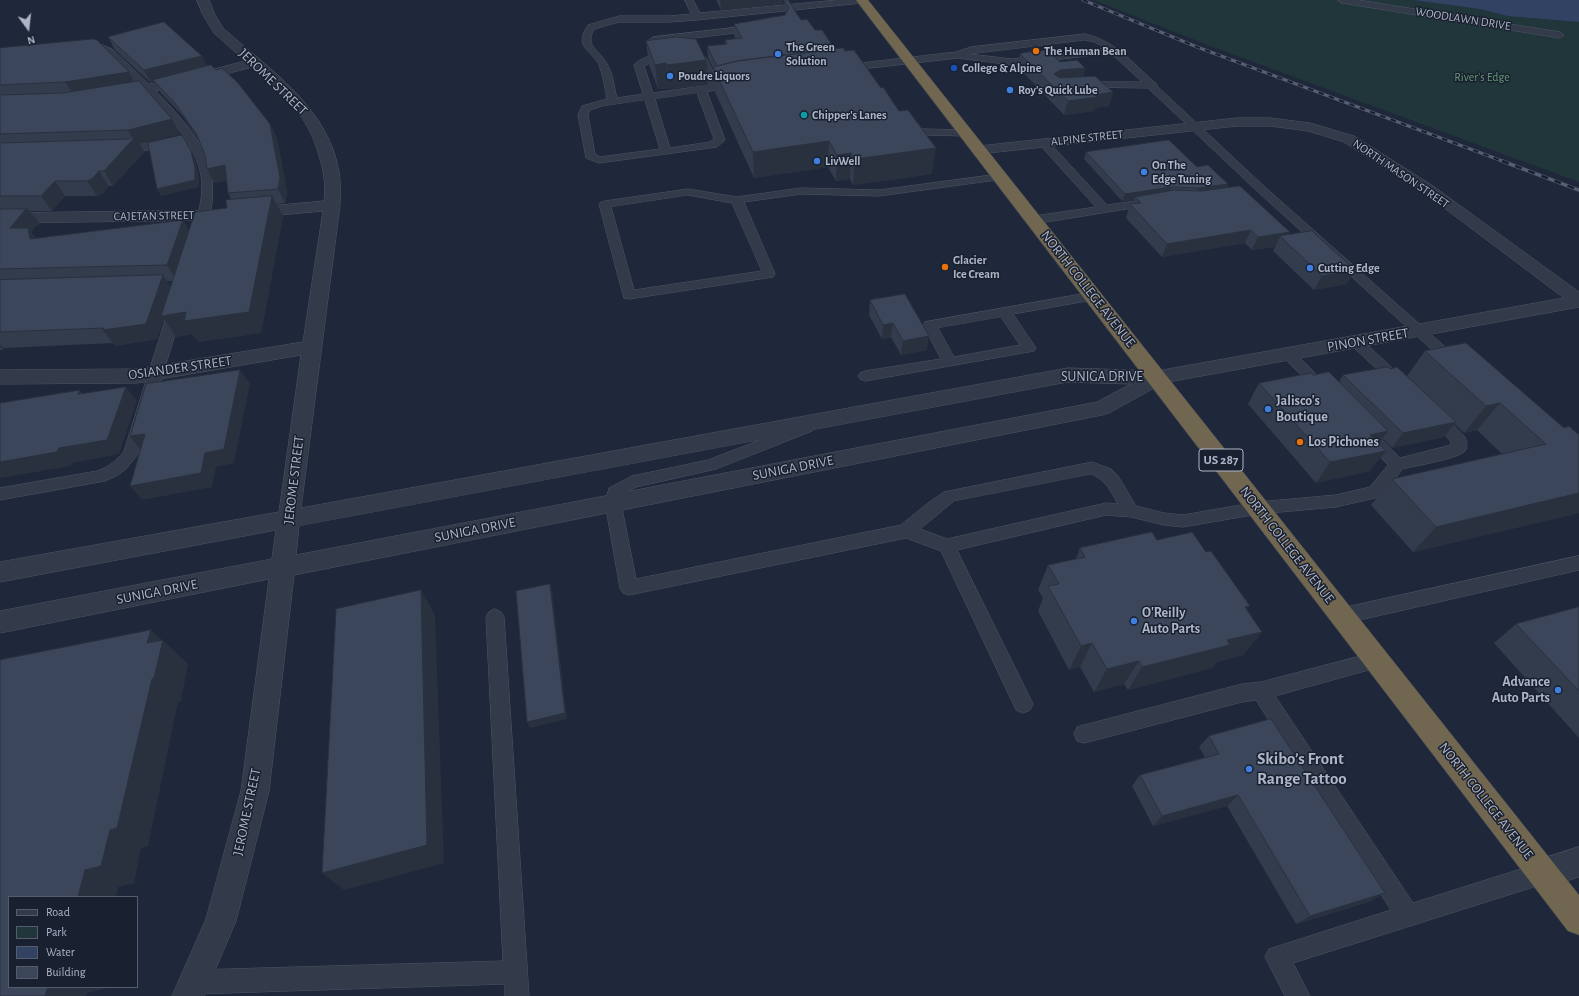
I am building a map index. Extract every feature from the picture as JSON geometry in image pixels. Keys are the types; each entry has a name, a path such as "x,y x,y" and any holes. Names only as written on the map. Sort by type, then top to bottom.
{"highway":[{"name":"NORTH COLLEGE AVENUE","path":"862,0 1579,920"}],"street":[{"name":"JEROME STREET","path":"191,989 221,921 255,792 289,518 332,205 332,171 322,140 310,117 296,100 218,30 209,15 203,0"},
{"path":"105,98 254,63"},
{"name":"NORTH MASON STREET","path":"1196,126 1237,122 1270,122 1310,127 1349,139 1428,189 1579,301"},
{"name":"ALPINE STREET","path":"979,150 1196,126"},
{"name":"CAJETAN STREET","path":"0,218 205,215 332,205"},
{"name":"PINON STREET","path":"1157,378 1579,301"},
{"name":"OSIANDER STREET","path":"0,377 136,376 156,374 312,347"},
{"name":"SUNIGA DRIVE","path":"0,572 1068,374 1157,378"},
{"name":"SUNIGA DRIVE","path":"0,622 1102,408 1157,378"},
{"path":"1543,873 1579,862"}],"lane":[{"path":"689,0 697,17"},
{"path":"613,101 603,64 588,48 588,34 591,27 619,19 670,19 779,12 811,3 862,0"},
{"name":"WOODLAWN DRIVE","path":"1342,0 1560,35"},
{"path":"652,40 768,26"},
{"path":"831,70 864,69 958,55 971,50 1085,37 1098,40 1113,50 1153,85 1262,190 1466,373"},
{"path":"70,50 103,48 109,51 147,89 190,136 199,149 206,174 207,196 205,215 196,243"},
{"path":"958,55 1005,62 1113,50"},
{"path":"666,152 639,65 643,61 673,57 693,57 703,60 716,87"},
{"path":"701,90 720,140 713,145 599,160 590,156 583,115 586,108 600,103 701,90 745,80"},
{"path":"1071,86 1153,85"},
{"path":"895,117 899,124 906,128 915,130 966,133"},
{"path":"110,151 154,146 190,136"},
{"path":"1043,142 1104,209"},
{"path":"737,200 769,274 629,296 605,204 688,192 737,200 801,191 879,193 1000,177"},
{"path":"1248,193 1262,190"},
{"path":"1034,220 1162,200"},
{"path":"950,362 930,325 1005,313 1094,296"},
{"path":"0,494 99,478 111,473 123,464 131,453 179,299"},
{"path":"865,376 1030,348 1005,313"},
{"path":"1356,342 1412,394"},
{"path":"1288,354 1332,398"},
{"path":"906,531 946,546 1106,509 1131,511 1164,520 1183,521 1258,508 1336,501 1375,492 1397,464 1451,452 1459,448 1459,440 1451,430 1423,404"},
{"path":"828,419 711,465 632,482 615,492 613,503 629,588 906,531 932,510 940,501 950,496 1092,468 1105,473 1112,480 1131,511"},
{"path":"1359,425 1397,464"},
{"path":"946,546 1023,704"},
{"path":"1342,616 1579,562"},
{"path":"495,617 518,996"},
{"path":"1084,734 1242,693 1261,691 1376,660"},
{"path":"1261,691 1408,916"},
{"path":"1298,996 1277,958 1543,873"},
{"path":"191,989 516,972"}],"green space":[{"name":"River's Edge","path":"1093,0 1412,0 1480,9 1507,16 1579,22 1579,182 1213,47"}],"water":[{"path":"1412,0 1579,0 1579,22 1507,16 1480,9"}],"building":[{"path":"784,0 788,0 801,20 807,19 815,30 822,30 835,49 737,61 717,66 707,46 727,44 725,40 742,38 734,24 785,15 789,8"},
{"path":"164,22 202,56 144,70 108,37"},
{"path":"676,37 696,39 706,60 655,65 646,41"},
{"path":"93,39 97,40 129,72 65,82 0,85 0,48"},
{"path":"1035,45 1038,48 1031,49"},
{"path":"843,48 845,51 854,50 881,88 883,87 899,111 908,110 936,148 855,159 851,153 837,155 829,141 753,152 713,67 737,61"},
{"path":"1047,50 1060,62 1077,60 1085,68 1060,70 1054,74 1060,78 1095,76 1113,92 1095,95 1097,97 1068,101 1020,54"},
{"path":"211,65 216,70 222,68 238,83 270,124 280,178 278,189 228,193 225,165 207,169 205,155 196,133 174,102 153,80"},
{"path":"139,81 172,119 128,130 0,134 0,95 63,93"},
{"path":"182,135 191,151 195,168 195,180 157,189 148,143"},
{"path":"135,137 104,171 99,171 92,179 87,181 55,181 41,196 0,196 0,143 128,139"},
{"name":"On The Edge Tuning","path":"1169,140 1197,167 1208,165 1228,184 1199,188 1171,187 1125,194 1086,152"},
{"path":"1240,186 1290,232 1258,237 1251,230 1167,244 1130,204 1141,203 1135,197 1174,190 1201,191"},
{"path":"272,196 249,312 184,321 186,312 161,316 195,212 227,208 226,200"},
{"path":"0,209 28,209 25,210 10,228 28,228 30,239 183,220 167,265 0,269"},
{"path":"1312,231 1355,270 1322,276 1280,236"},
{"path":"163,275 146,324 103,330 104,328 0,332 0,280"},
{"path":"905,294 929,336 903,341 893,323 883,325 870,300"},
{"path":"1466,343 1564,428 1569,426 1579,435 1579,493 1436,527 1392,479 1546,444 1500,403 1486,406 1425,351"},
{"path":"1388,367 1390,369 1397,367 1456,422 1403,433 1343,375"},
{"path":"240,370 224,449 205,453 201,473 130,486 145,434 130,436 146,384"},
{"path":"1329,372 1388,431 1370,435 1386,451 1330,462 1259,383 1311,373 1313,375"},
{"path":"126,387 107,440 59,448 57,452 0,462 0,403 80,390 78,394"},
{"name":"O'Reilly Auto Parts","path":"1152,532 1157,540 1192,532 1206,552 1211,551 1250,606 1245,607 1262,632 1227,640 1230,645 1142,667 1139,661 1107,669 1092,643 1081,646 1048,586 1059,584 1048,565 1085,557 1080,548"},
{"path":"550,584 565,713 527,722 516,591"},
{"path":"421,590 427,845 322,873 336,609"},
{"path":"1579,607 1579,691 1516,624"},
{"path":"151,630 147,643 163,640 154,678 152,679 117,828 110,830 101,866 85,870 78,896 8,896 8,988 48,988 45,996 0,996 0,660"},
{"path":"1271,719 1385,893 1310,916 1238,795 1162,816 1140,775 1219,754 1209,736"}],"railway":[{"path":"1083,0 1197,47 1505,162"},
{"path":"1502,161 1579,190"}],"place":[{"name":"The Human Bean","path":"1036,51"},
{"name":"The Green Solution","path":"778,54"},
{"name":"College & Alpine","path":"954,68"},
{"name":"Poudre Liquors","path":"670,76"},
{"name":"Roy's Quick Lube","path":"1010,90"},
{"name":"Chipper's Lanes","path":"804,115"},
{"name":"LivWell","path":"817,161"},
{"name":"On The Edge Tuning","path":"1144,172"},
{"name":"Glacier Ice Cream","path":"945,267"},
{"name":"Cutting Edge","path":"1310,268"},
{"name":"Jalisco's Boutique","path":"1268,409"},
{"name":"Los Pichones","path":"1300,442"},
{"name":"O'Reilly Auto Parts","path":"1134,621"},
{"name":"Advance Auto Parts","path":"1558,690"},
{"name":"Skibo’s Front Range Tattoo","path":"1249,769"}]}
